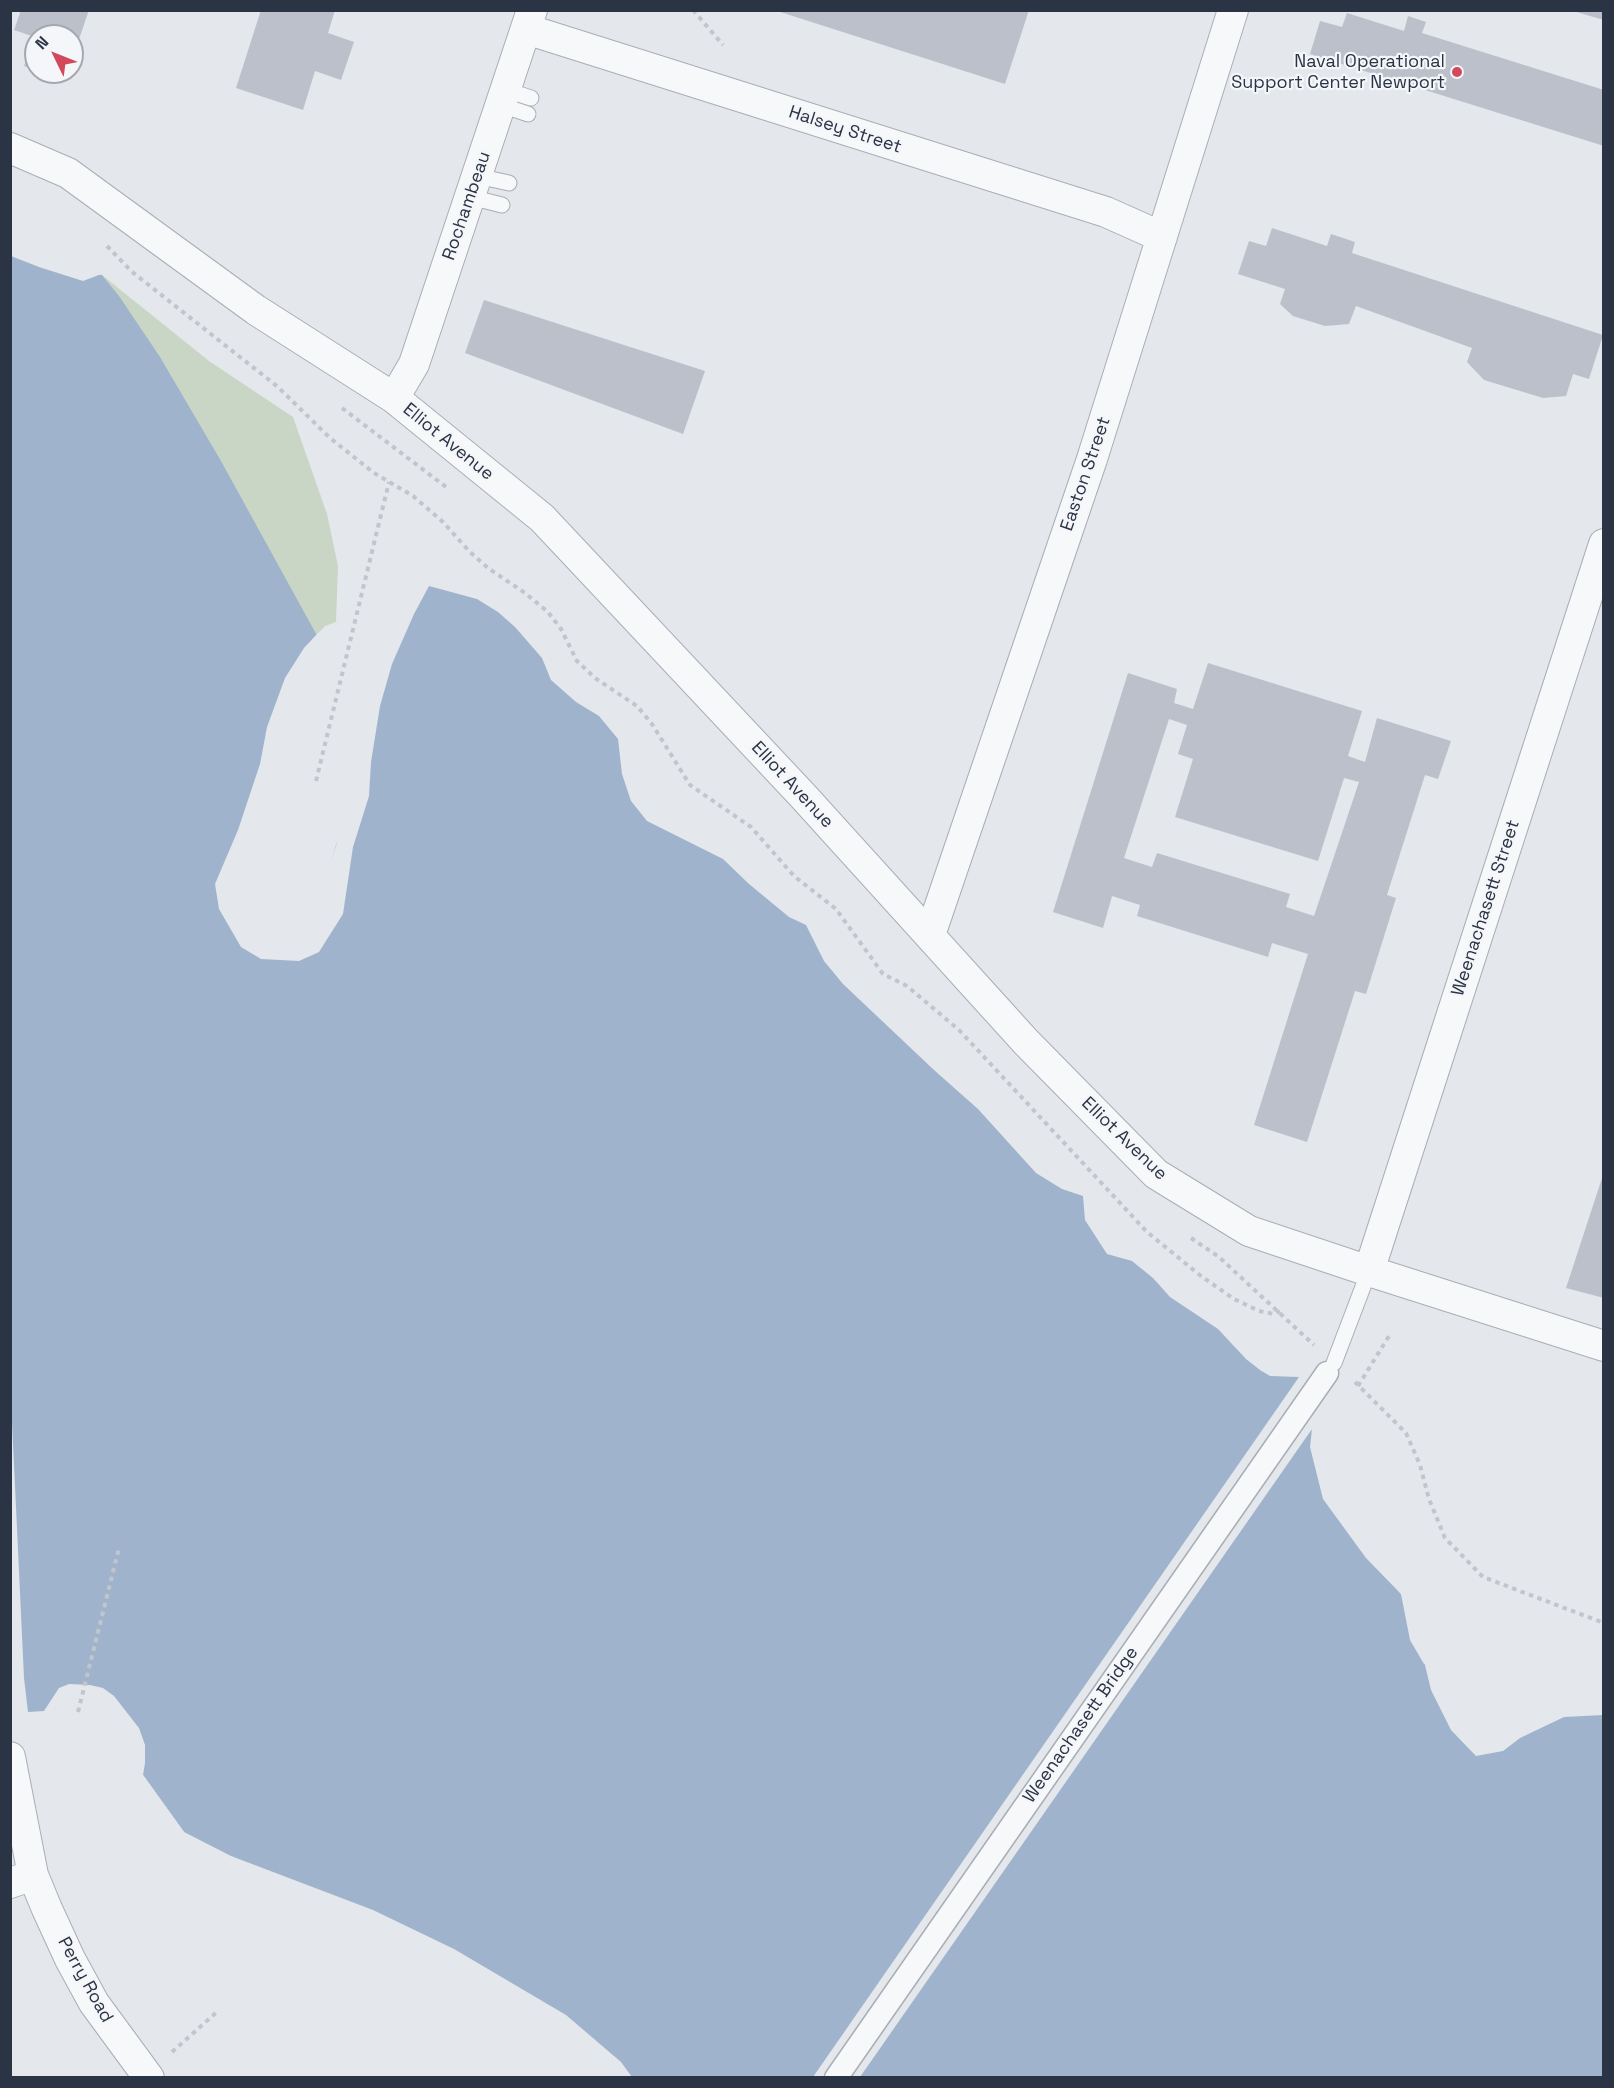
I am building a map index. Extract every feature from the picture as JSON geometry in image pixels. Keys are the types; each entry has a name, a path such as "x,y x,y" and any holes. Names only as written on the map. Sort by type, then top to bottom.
{"street":[{"name":"Easton Street","path":"930,935 1092,459 1233,10"},
{"name":"Halsey Street","path":"529,20 1106,212 1162,237"},
{"name":"Rochambeau","path":"394,398 414,364 474,187 516,102 529,20"},
{"name":"Elliot Avenue","path":"10,148 68,173 256,310 394,398 542,518 804,797 1026,1042 1156,1174 1249,1231 1604,1346"},
{"name":"Weenachasett Street","path":"1369,1271 1596,592 1604,544"},
{"name":"Weenachasett Bridge","path":"836,2078 1331,1368"},
{"name":"Perry Road","path":"10,1757 22,1879 94,2002 147,2076"}],"lane":[{"path":"474,187 509,183"},
{"path":"474,187 502,205"},
{"path":"1331,1368 1369,1271"}],"path":[{"path":"693,10 723,45"},
{"path":"102,240 131,270 279,387 330,438 374,473 413,496 443,522 488,568 548,612 561,629 578,661 595,678 637,706 652,724 690,785 752,826 794,876 836,909 883,974 908,986 959,1030 1147,1232 1201,1276 1234,1299 1259,1311 1274,1314 1280,1311"},
{"path":"339,406 451,490"},
{"path":"316,781 389,482"},
{"path":"1183,1232 1219,1257 1280,1311 1331,1368 1358,1386 1406,1433 1445,1538 1483,1577 1604,1623"},
{"path":"1358,1386 1389,1336"},
{"path":"78,1712 119,1548"},
{"path":"147,2076 218,2011"}],"green space":[{"path":"10,256 102,275 209,361 293,417 327,514 338,566 336,622 325,626 304,648"}],"water":[{"path":"11,243 74,272 102,275 119,296 160,357 221,461 320,641 308,658 276,781 251,904 261,919 281,925 305,921 316,911 417,578 506,606 577,697 611,716 655,794 778,894 816,919 833,960 859,988 961,1078 1083,1196 1093,1222 1267,1369 1299,1377 1326,1490 1354,1536 1401,1594 1424,1661 1431,1690 1451,1730 1476,1756 1503,1751 1520,1738 1564,1717 1603,1715 1603,2077 632,2077 621,2062 566,2015 454,1949 373,1910 231,1856 184,1832 143,1775 136,1750 107,1701 83,1695 31,1730 11,1730"}],"pier":[{"path":"11,240 75,269 104,273 83,281 39,267 11,256"},
{"path":"416,575 436,575 470,586 508,603 534,625 579,695 614,714 628,743 657,791 745,853 780,892 818,917 836,958 861,985 906,1025 935,1044 963,1076 1029,1142 1085,1194 1096,1220 1239,1335 1268,1367 1301,1375 1315,1424 1313,1427 1317,1431 1329,1489 1356,1534 1404,1592 1416,1625 1427,1663 1424,1664 1410,1640 1401,1594 1366,1558 1323,1499 1310,1447 1312,1429 860,2077 813,2077 1299,1377 1270,1376 1260,1370 1246,1359 1218,1329 1170,1297 1153,1278 1132,1261 1107,1254 1085,1220 1083,1196 1062,1189 1036,1173 978,1109 843,984 824,961 806,925 789,917 723,859 647,821 631,801 622,774 618,739 599,716 576,702 551,680 542,658 515,627 498,612 477,599 429,586 414,614 392,664 380,706 371,762 369,796 353,847 343,914 319,952 299,961 261,959 241,947 219,909 215,884 238,830 260,764 267,727 285,678 304,648 318,633 323,642 310,659 300,745 279,782 275,842 260,877 254,904 263,917 282,922 303,919 314,910 336,846 346,780 358,737 372,658 384,617 400,590"},
{"path":"11,1401 24,1678 28,1712 44,1711 59,1688 69,1684 103,1688 114,1696 139,1728 145,1745 143,1775 184,1832 182,1834 140,1776 134,1751 105,1704 84,1698 59,1718 48,1733 31,1730 31,1733 10,1733"}],"building":[{"path":"21,10 89,10 84,25 24,24 24,33 14,30"},
{"path":"261,10 335,10 328,33 354,42 341,80 315,71 303,110 236,88"},
{"path":"774,10 1029,10 1005,84"},
{"path":"1604,10 1604,20 1573,11"},
{"name":"Naval Operational Support Center Newport","path":"1347,13 1404,31 1408,16 1426,22 1422,33 1604,90 1604,146 1310,54 1320,21 1342,27"},
{"path":"1272,228 1327,246 1331,234 1355,242 1352,253 1603,335 1589,379 1573,374 1566,396 1543,398 1484,380 1467,362 1472,348 1356,306 1349,324 1325,326 1293,316 1280,304 1285,289 1238,274 1249,241 1266,246"},
{"path":"484,300 705,371 683,434 465,353"},
{"path":"1208,663 1362,711 1348,756 1365,762 1377,718 1451,741 1438,779 1425,775 1387,895 1396,898 1366,994 1355,991 1307,1142 1254,1125 1308,954 1272,943 1268,957 1137,916 1140,905 1112,896 1103,928 1053,912 1128,673 1177,689 1174,703 1193,709","holes":["1169,719 1187,725 1178,754 1193,759 1175,817 1318,861 1344,778 1359,782 1314,916 1286,907 1290,894 1157,853 1152,867 1124,858"]},
{"path":"1604,1175 1604,1298 1566,1288"}],"place":[{"name":"Naval Operational Support Center Newport","path":"1457,72"}]}
